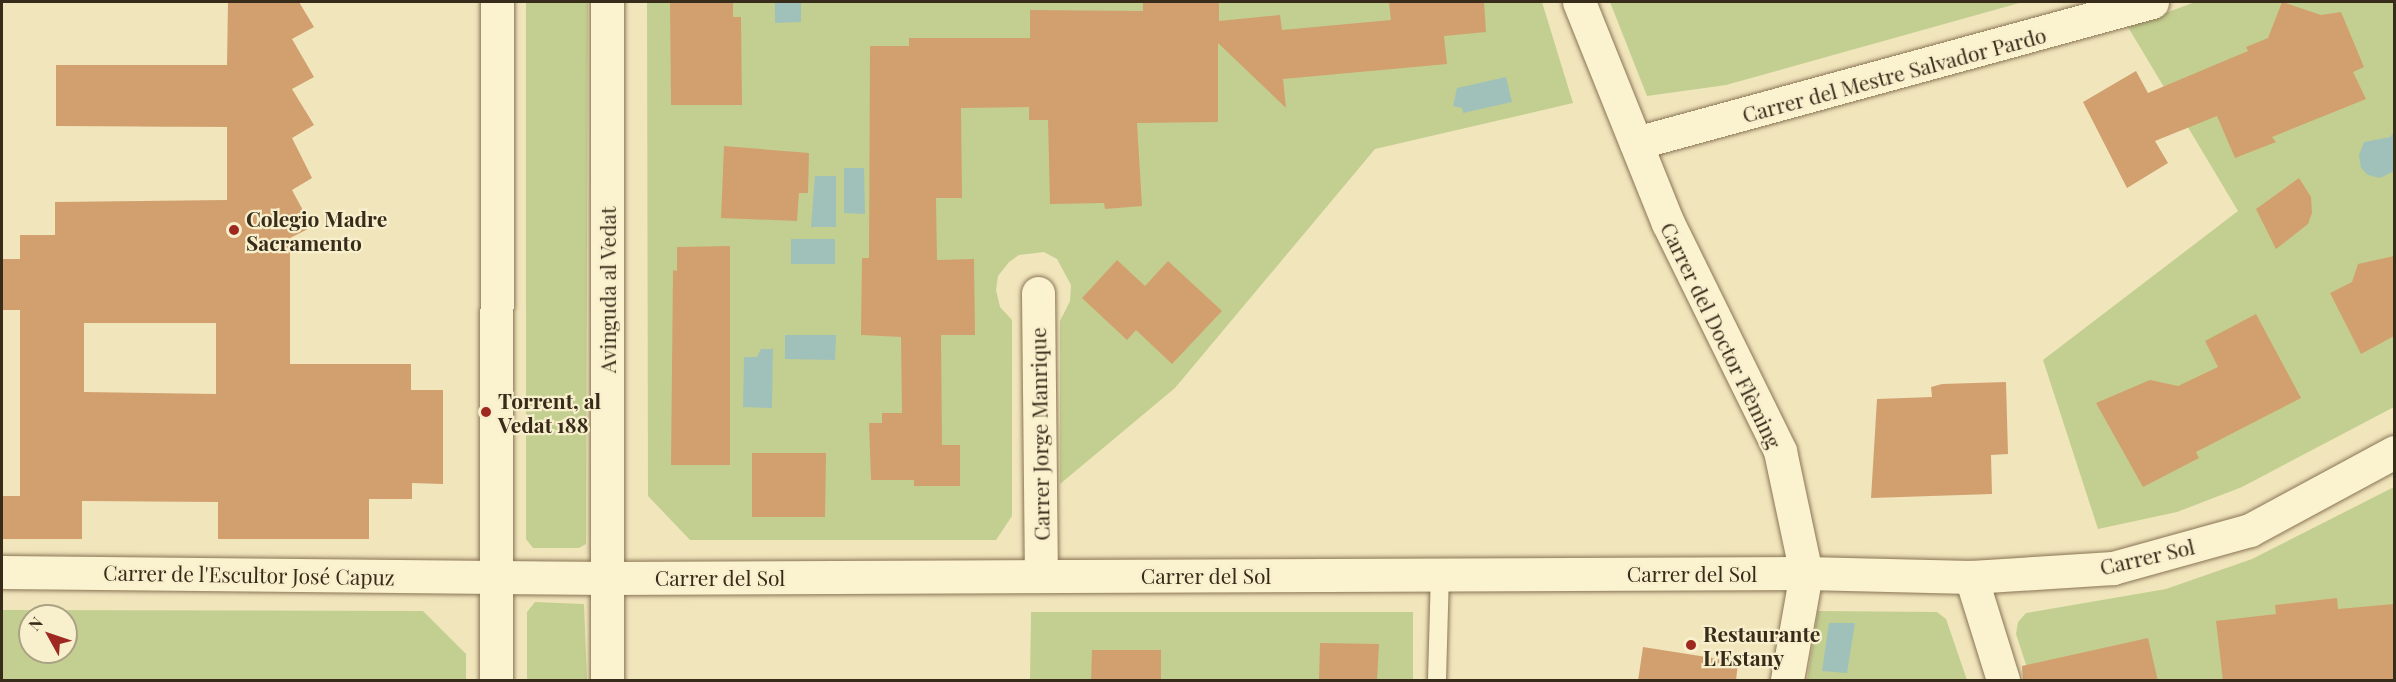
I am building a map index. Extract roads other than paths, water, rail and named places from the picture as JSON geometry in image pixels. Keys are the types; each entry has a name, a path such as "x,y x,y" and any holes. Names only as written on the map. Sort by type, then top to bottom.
{"street":[{"path":"496,681 497,2"},
{"name":"Avinguda al Vedat","path":"607,681 608,2"},
{"name":"Carrer del Doctor Flèming","path":"1579,2 1668,223 1780,451 1806,573 1787,681"},
{"name":"Carrer del Mestre Salvador Pardo","path":"1636,143 2152,2"},
{"name":"Carrer Jorge Manrique","path":"1038,293 1041,576"},
{"name":"Carrer Sol","path":"1806,573 1971,577 2113,568 2250,530 2394,452"},
{"name":"Carrer de l'Escultor José Capuz","path":"2,572 496,577"},
{"name":"Carrer del Sol","path":"607,578 1806,573"},
{"path":"496,577 607,578"},
{"path":"1971,577 2003,681"}],"lane":[{"path":"1437,681 1440,574"}],"water":[{"path":"775,2 801,2 801,22 775,23"},
{"path":"1506,77 1512,102 1463,113 1462,108 1453,106 1457,88"},
{"path":"2394,132 2394,171 2380,178 2368,175 2361,168 2359,155 2364,142 2390,137"},
{"path":"844,168 864,168 865,214 844,213"},
{"path":"815,176 836,176 836,227 811,227"},
{"path":"791,239 835,239 835,264 791,264"},
{"path":"785,335 836,335 835,360 785,359"},
{"path":"761,349 773,349 772,408 743,407 744,357 757,357"},
{"path":"1829,623 1855,623 1847,673 1822,671"}],"place":[{"name":"Colegio Madre Sacramento","path":"234,230"},
{"name":"Torrent, al Vedat 188","path":"486,412"},
{"name":"Restaurante L'Estany","path":"1691,645"}]}
